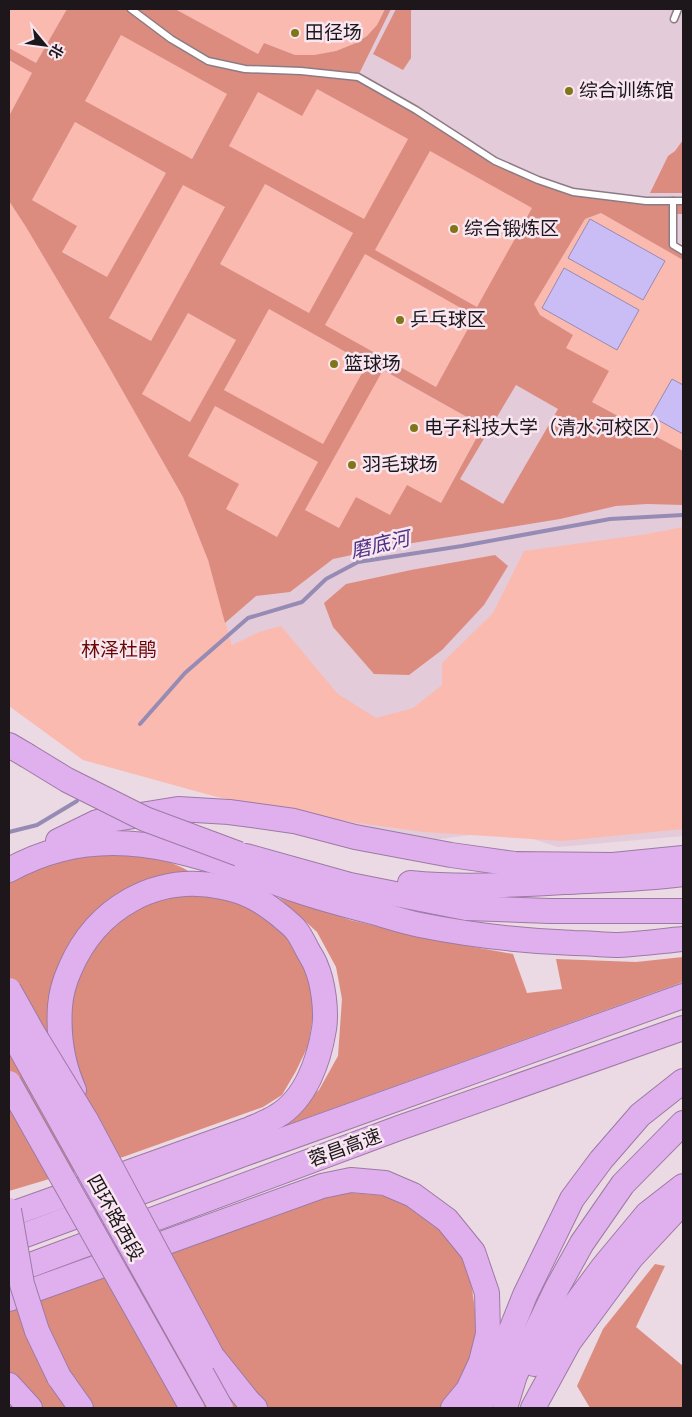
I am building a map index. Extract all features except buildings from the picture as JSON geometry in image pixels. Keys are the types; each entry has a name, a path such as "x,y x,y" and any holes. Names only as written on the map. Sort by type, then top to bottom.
{"highway":[{"path":"17,750 67,780 145,819 238,854 350,885 466,908 550,911 683,911"},
{"path":"9,870 44,847 97,822 178,809 229,812 294,821 354,837 451,855 515,864 613,865 683,858"},
{"path":"9,870 27,860 54,850 76,845 99,842 131,843 160,847 198,856 344,905 419,925 547,942 618,945 683,939"},
{"path":"238,854 382,880 443,886 520,885 656,878 683,874"},
{"path":"9,1215 250,1129 278,1115 294,1102 311,1076 322,1045 326,1017 317,966 296,929 264,902 239,890 211,884 188,883 148,891 107,916 89,934 76,955 66,978 60,1004 59,1030 62,1052 68,1077 86,1120"},
{"path":"9,990 32,1032 86,1120 212,1356 242,1408"},
{"name":"蓉昌高速","path":"9,1241 241,1155 683,996"},
{"name":"四环路西段","path":"9,1028 221,1408"},
{"name":"蓉昌高速","path":"9,1273 398,1128 683,1028"},
{"path":"478,1408 498,1372 511,1330 525,1295 572,1199 601,1160 640,1116 683,1081"},
{"name":"四环路西段","path":"9,1083 192,1408"},
{"path":"506,1408 515,1375 582,1243 623,1184 683,1123"},
{"path":"9,1299 322,1186 351,1180 385,1183 413,1195 447,1220 472,1252 487,1293 488,1334 481,1362 468,1390 453,1408"},
{"path":"506,1408 557,1330 603,1267 648,1214 683,1186"},
{"path":"533,1408 569,1342 631,1258 683,1202"},
{"path":"9,1210 22,1284 37,1332 59,1377 81,1408"},
{"path":"212,1356 255,1408"},
{"path":"9,1385 30,1408"}],"lane":[{"path":"131,9 171,39 208,61 245,69 301,71 358,77 416,110 495,161 538,180 573,192 646,201 683,201"},
{"path":"674,19 678,9"},
{"path":"673,201 673,245 683,251"}],"shaded area":[{"name":"电子科技大学（清水河校区）","path":"9,9 683,9 683,836 558,847 505,830 419,842 350,822 232,645 208,560 105,360 9,201"},
{"path":"67,9 175,9 258,54 264,43 295,55 314,55 336,51 356,43 367,36 377,25 385,9 391,9 358,76 495,161 573,192 683,203 683,214 673,214 673,245 683,251 683,260 601,213 585,219 534,304 540,315 573,335 566,348 609,371 592,402 683,451 683,505 647,504 616,506 560,519 394,546 333,559 290,592 256,596 225,623 208,560 183,497 105,360 9,201 9,116 32,73 9,60 9,48 36,63","holes":["121,35 227,94 192,159 85,101","317,89 408,139 364,219 229,146 258,92 302,116","75,122 166,173 107,277 62,252 77,226 32,200","430,151 532,208 477,307 375,250","265,184 353,233 309,313 220,264","183,185 225,207 151,341 109,318","365,254 475,316 436,387 325,325","269,309 367,364 323,444 224,390","188,313 236,340 190,422 142,394","383,370 483,426 441,503 407,485 390,515 356,497 339,528 305,510","516,385 558,409 503,504 460,479","215,406 318,462 277,537 226,509 239,484 188,456"]},
{"path":"396,9 411,9 411,58 403,70 373,54"},
{"path":"683,140 683,193 650,193 668,156 675,151"},
{"path":"590,219 665,261 643,300 568,258"},
{"path":"564,268 639,310 617,350 542,308"},
{"path":"672,379 683,385 683,434 651,416"},
{"path":"495,555 508,566 484,605 442,650 409,675 374,674 333,627 324,603 346,584"},
{"path":"110,848 167,861 183,868 258,910 291,940 314,987 313,1016 308,1046 282,1095 263,1107 123,1157 9,1191 9,877 22,870"},
{"path":"273,892 350,920 435,940 513,954 527,993 562,989 556,959 636,962 683,957 683,982 276,1129 319,1090 338,1056 342,999 336,967 317,932"},
{"path":"340,1192 388,1196 403,1202 445,1227 465,1255 476,1318 476,1337 459,1408 9,1408 9,1308"},
{"path":"655,1264 665,1266 636,1327 683,1366 683,1408 590,1408 577,1386 603,1329"}],"green space":[{"path":"9,9 67,9 36,63 9,48"},
{"name":"田径场","path":"175,9 385,9 377,25 367,36 356,43 336,51 314,55 295,55 264,43 258,54"},
{"path":"121,35 228,94 191,159 85,101"},
{"path":"9,60 32,73 9,116"},
{"path":"317,89 408,139 364,220 229,146 258,92"},
{"path":"75,122 166,173 107,277 62,251 77,226 32,200"},
{"name":"综合锻炼区","path":"430,151 533,208 477,307 375,250"},
{"path":"183,184 225,207 151,341 109,318"},
{"path":"264,184 353,233 309,313 220,264"},
{"name":"林泽杜鹃","path":"9,201 105,360 183,497 208,560 232,645 259,632 281,626 338,694 376,718 413,708 442,685 442,663 493,613 524,551 647,534 683,527 683,829 562,841 424,832 350,822 217,797 83,760 9,706"},
{"path":"601,213 683,260 683,451 591,401 565,348 573,335 540,315 534,304 585,219"},
{"name":"乒乓球区","path":"365,254 476,316 436,387 325,325"},
{"path":"269,309 367,364 323,445 224,390"},
{"path":"188,313 236,340 190,422 142,394"},
{"path":"382,370 483,426 441,503 407,485 390,516 339,528 305,510"},
{"path":"215,406 318,462 277,537 226,509 188,456"}],"waterway":[{"name":"磨底河","path":"140,724 185,673 248,618 302,602 326,579 358,562 462,546 610,519 683,515"},
{"name":"磨底河","path":"9,832 37,825 77,801"}],"place":[{"name":"田径场","path":"295,33"},
{"name":"综合训练馆","path":"569,91"},
{"name":"综合锻炼区","path":"454,229"},
{"name":"乒乓球区","path":"400,320"},
{"name":"篮球场","path":"334,364"},
{"name":"电子科技大学（清水河校区）","path":"414,428"},
{"name":"羽毛球场","path":"352,465"}]}
